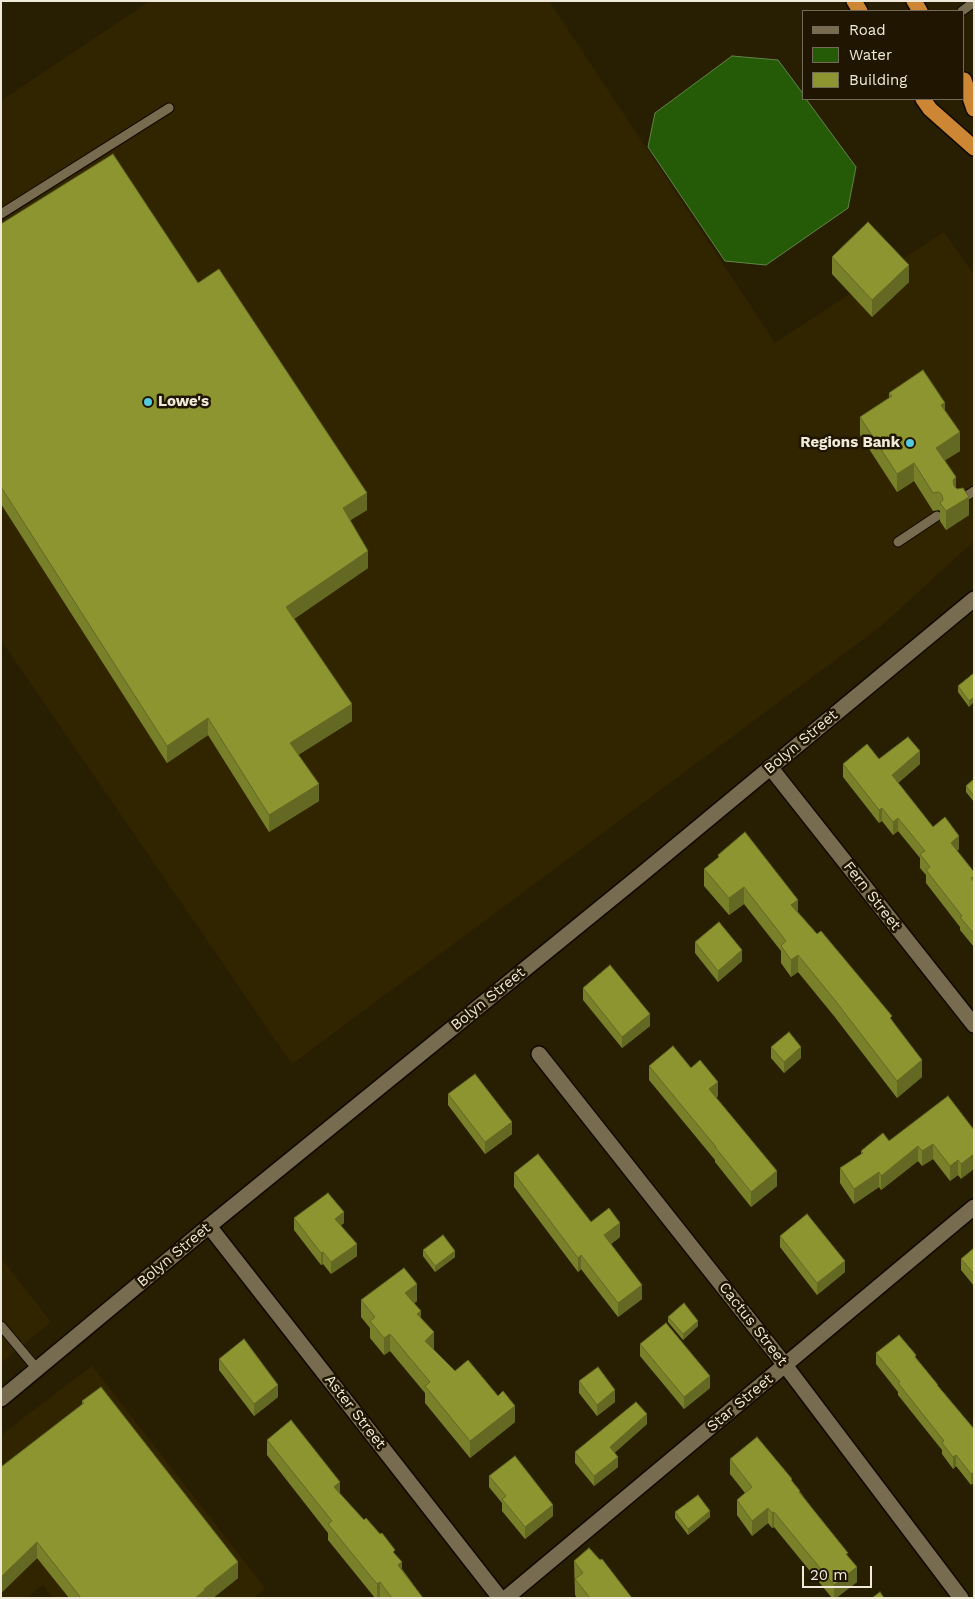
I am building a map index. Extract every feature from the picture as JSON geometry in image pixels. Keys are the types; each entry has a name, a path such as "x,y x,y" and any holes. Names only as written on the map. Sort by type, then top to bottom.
{"highway":[{"path":"965,83 974,108"},
{"path":"924,100 930,109 974,148"}],"street":[{"name":"Bolyn Street","path":"1,1399 209,1226 634,881 974,599"},
{"name":"Fern Street","path":"770,767 974,1025"},
{"name":"Cactus Street","path":"539,1054 785,1365 961,1598"},
{"name":"Star Street","path":"506,1598 974,1207"},
{"name":"Aster Street","path":"209,1226 500,1598"}],"lane":[{"path":"963,10 974,2"},
{"path":"1,214 169,108"},
{"path":"959,501 974,491"},
{"path":"898,542 936,516"},
{"path":"1,1326 37,1369"}],"shaded area":[{"path":"150,1 549,1 775,343 944,232 974,275 974,541 881,626 292,1064 1,640 1,101"},
{"path":"1,1258 51,1322 1,1363"},
{"path":"92,1366 265,1588 254,1598 53,1598 43,1585 26,1598 1,1598 1,1435"}],"water":[{"path":"732,56 778,60 802,92 802,100 807,100 856,167 848,208 766,265 725,261 648,147 655,113"}],"building":[{"name":"Lowe's","path":"113,154 198,283 219,269 367,493 343,508 368,551 286,607 352,704 290,743 319,784 269,815 208,718 167,746 1,487 1,224"},
{"path":"868,222 909,265 872,300 832,257"},
{"path":"923,370 945,403 941,405 960,432 936,448 956,477 953,480 954,486 957,489 963,488 969,497 946,511 940,503 943,500 942,495 939,492 933,493 914,463 897,474 860,417 892,396 889,393"},
{"path":"974,673 974,697 969,701 958,686"},
{"path":"908,737 920,751 892,775 933,827 945,817 959,836 951,843 974,872 974,876 971,878 974,882 974,934 926,870 930,867 920,854 925,851 898,818 893,822 882,808 879,810 843,764 867,744 879,759"},
{"path":"974,779 974,796 966,786"},
{"path":"745,832 798,900 791,905 817,934 821,931 892,1016 890,1018 922,1060 897,1081 798,955 791,960 781,946 786,941 744,887 729,898 704,869"},
{"path":"719,922 742,950 718,971 695,942"},
{"path":"610,965 650,1014 622,1037 583,988"},
{"path":"789,1032 801,1047 784,1062 771,1047"},
{"path":"673,1046 691,1068 700,1060 718,1082 709,1089 777,1171 751,1192 649,1066"},
{"path":"475,1074 512,1122 485,1142 448,1094"},
{"path":"948,1096 974,1130 974,1154 961,1164 958,1160 950,1166 933,1144 922,1151 918,1146 881,1176 879,1172 854,1189 840,1168 863,1153 861,1151 883,1133 889,1141"},
{"path":"538,1154 591,1222 609,1208 620,1223 604,1235 642,1285 618,1303 581,1255 578,1258 514,1173"},
{"path":"328,1193 344,1212 335,1219 357,1244 331,1262 323,1252 321,1253 294,1218"},
{"path":"807,1214 845,1261 817,1283 780,1236"},
{"path":"443,1235 455,1251 435,1266 423,1250"},
{"path":"974,1248 974,1274 961,1259"},
{"path":"404,1268 417,1284 405,1293 421,1311 417,1314 434,1332 425,1341 455,1371 468,1360 498,1396 503,1391 515,1406 470,1441 425,1386 430,1382 390,1334 384,1338 370,1321 375,1317 361,1300"},
{"path":"684,1303 698,1321 683,1334 668,1317"},
{"path":"666,1323 710,1376 684,1397 640,1344"},
{"path":"899,1335 974,1429 974,1472 971,1474 956,1455 953,1457 942,1443 944,1441 876,1353"},
{"path":"244,1339 278,1385 254,1404 219,1359"},
{"path":"598,1367 615,1390 597,1405 579,1381"},
{"path":"101,1387 238,1562 195,1598 81,1598 37,1542 1,1577 1,1467 84,1403 82,1401"},
{"path":"636,1402 647,1414 610,1447 618,1457 594,1476 575,1452"},
{"path":"291,1420 340,1482 334,1487 364,1520 366,1518 380,1534 382,1533 395,1550 393,1552 402,1562 398,1565 423,1598 392,1598 380,1582 377,1584 328,1524 332,1521 267,1440"},
{"path":"757,1437 792,1479 799,1492 857,1567 834,1585 774,1512 772,1513 768,1508 752,1521 737,1500 752,1487 730,1459"},
{"path":"515,1456 553,1505 525,1527 502,1499 506,1496 489,1476"},
{"path":"698,1495 710,1511 688,1529 675,1512"},
{"path":"589,1548 600,1560 602,1559 632,1598 590,1598 575,1579 583,1573 574,1561"},
{"path":"880,1592 884,1598 872,1598"}],"place":[{"name":"Lowe's","path":"148,402"},
{"name":"Regions Bank","path":"910,443"}]}
